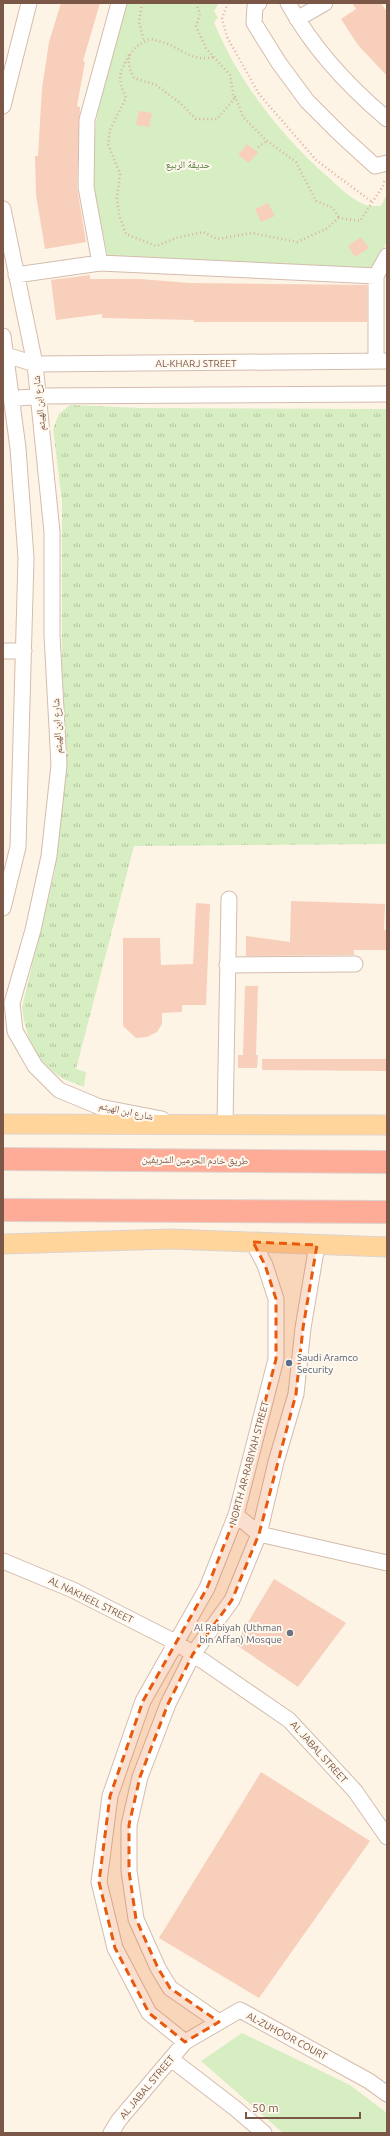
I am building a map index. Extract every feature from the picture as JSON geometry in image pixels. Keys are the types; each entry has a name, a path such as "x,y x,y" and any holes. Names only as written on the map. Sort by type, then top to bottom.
{"highway":[{"name":"طريق خادم الحرمين الشريفين","path":"3,1159 387,1162"},
{"path":"3,1210 387,1212"}],"main road":[{"path":"3,1117 57,1124"},
{"path":"3,1124 387,1125"},
{"path":"3,1244 170,1240 387,1247"}],"street":[{"path":"3,106 29,3"},
{"path":"100,263 86,188 87,120 119,3"},
{"path":"259,3 255,6 254,23 279,63 307,101 375,166 386,169"},
{"path":"288,3 297,19 326,57 371,105 387,119"},
{"path":"297,19 325,3"},
{"name":"شارع ابن الهيثم","path":"3,209 35,364 52,532 52,636 59,765 49,856 33,930 12,1003 15,1031 35,1066 59,1090 100,1107 191,1124"},
{"path":"382,361 376,276 387,256"},
{"path":"16,275 100,263 376,276"},
{"path":"3,336 18,448 26,558 18,848 6,888 3,908"},
{"name":"AL-KHARJ STREET","path":"6,355 35,364 382,361"},
{"path":"11,399 38,396 387,394"},
{"path":"3,651 24,651"},
{"path":"225,1124 229,899"},
{"path":"227,965 355,964"},
{"name":"NORTH AR-RABIYAH STREET","path":"185,2042 149,2013 115,1948 99,1882 110,1796 143,1701 207,1588 236,1515 276,1359 276,1299 265,1265 253,1242"},
{"path":"219,2022 170,1988 158,1968 136,1919 129,1871 128,1825 140,1777 168,1704 193,1654 232,1600 259,1534 276,1462 296,1394 303,1328 317,1245"},
{"path":"236,1515 259,1534 387,1563"},
{"name":"AL NAKHEEL STREET","path":"3,1561 72,1590 176,1643"},
{"name":"AL JABAL STREET","path":"176,1643 289,1720 355,1791 387,1837"},
{"name":"AL-ZUHOOR COURT","path":"185,2042 240,2010 362,2077 387,2094"},
{"name":"AL JABAL STREET","path":"111,2133 119,2120 185,2042"},
{"path":"171,2059 236,2109 264,2133"}],"path":[{"path":"142,3 139,22 144,41"},
{"path":"129,55 129,69 134,78 156,85 180,103 196,119 217,119 234,99 230,75 206,48 196,26 200,14 196,3"},
{"path":"228,3 222,18 227,37 259,94 316,160 372,202"},
{"path":"214,57 205,59 187,54 167,44 150,39 136,45 119,74 120,85 126,98 110,130 108,144 120,174 117,198 119,214 126,234 156,246 176,238 203,232 217,239 252,233 297,242 326,229 339,218 360,221 383,186 386,169"},
{"path":"232,90 243,117 267,141 296,162 316,201 333,208 339,218"},
{"path":"258,147 267,141"}],"highlighted area":[{"path":"253,1242 317,1245 303,1328 296,1394 259,1534 232,1600 193,1654 168,1704 140,1777 129,1825 129,1871 136,1919 158,1968 170,1988 219,2022 185,2042 149,2013 115,1948 99,1882 110,1796 143,1701 207,1588 236,1515 276,1359 276,1299 265,1265"}],"green space":[{"name":"حديقة الربيع","path":"126,3 219,3 214,11 218,18 214,22 224,44 248,86 278,126 312,162 341,189 358,202 365,205 381,206 387,194 387,241 374,268 108,256 91,179 94,136 101,91"},
{"path":"70,405 140,408 387,409 387,844 134,846 76,1069 86,1072 84,1087 61,1078 50,1069 37,1054 32,1046 26,1028 22,1007 55,871 62,786 62,501 53,429 59,414"},
{"path":"242,2033 350,2085 387,2113 387,2133 283,2133 201,2061"}],"building":[{"path":"61,3 100,3 83,61 85,62 77,106 80,107 77,187 86,242 45,249 36,195 35,156 38,156 42,88 49,42"},
{"path":"352,3 381,3 387,12 387,76 358,45 341,19 356,9"},
{"path":"139,111 152,113 149,127 136,125"},
{"path":"247,144 258,152 249,163 238,155"},
{"path":"268,203 275,216 261,222 255,209"},
{"path":"361,237 369,248 355,257 348,246"},
{"path":"90,275 90,279 140,279 189,283 367,285 367,322 194,322 194,320 102,318 102,314 56,320 51,280"},
{"path":"291,901 385,904 384,930 387,930 387,950 354,950 354,955 246,956 246,936 290,942"},
{"path":"196,903 210,904 206,1005 182,1005 182,1012 162,1013 162,1024 157,1032 147,1037 136,1038 123,1026 123,938 160,938 161,965 193,964"},
{"path":"245,986 258,986 257,1068 238,1068 238,1055 243,1055"},
{"path":"262,1059 387,1059 387,1071 262,1070"},
{"name":"Al Rabiyah (Uthman bin Affan) Mosque","path":"274,1579 346,1623 298,1687 235,1644"},
{"path":"261,1772 370,1841 259,1998 159,1938"}],"place":[{"name":"Saudi Aramco Security","path":"289,1363"},
{"name":"Al Rabiyah (Uthman bin Affan) Mosque","path":"290,1633"}]}
